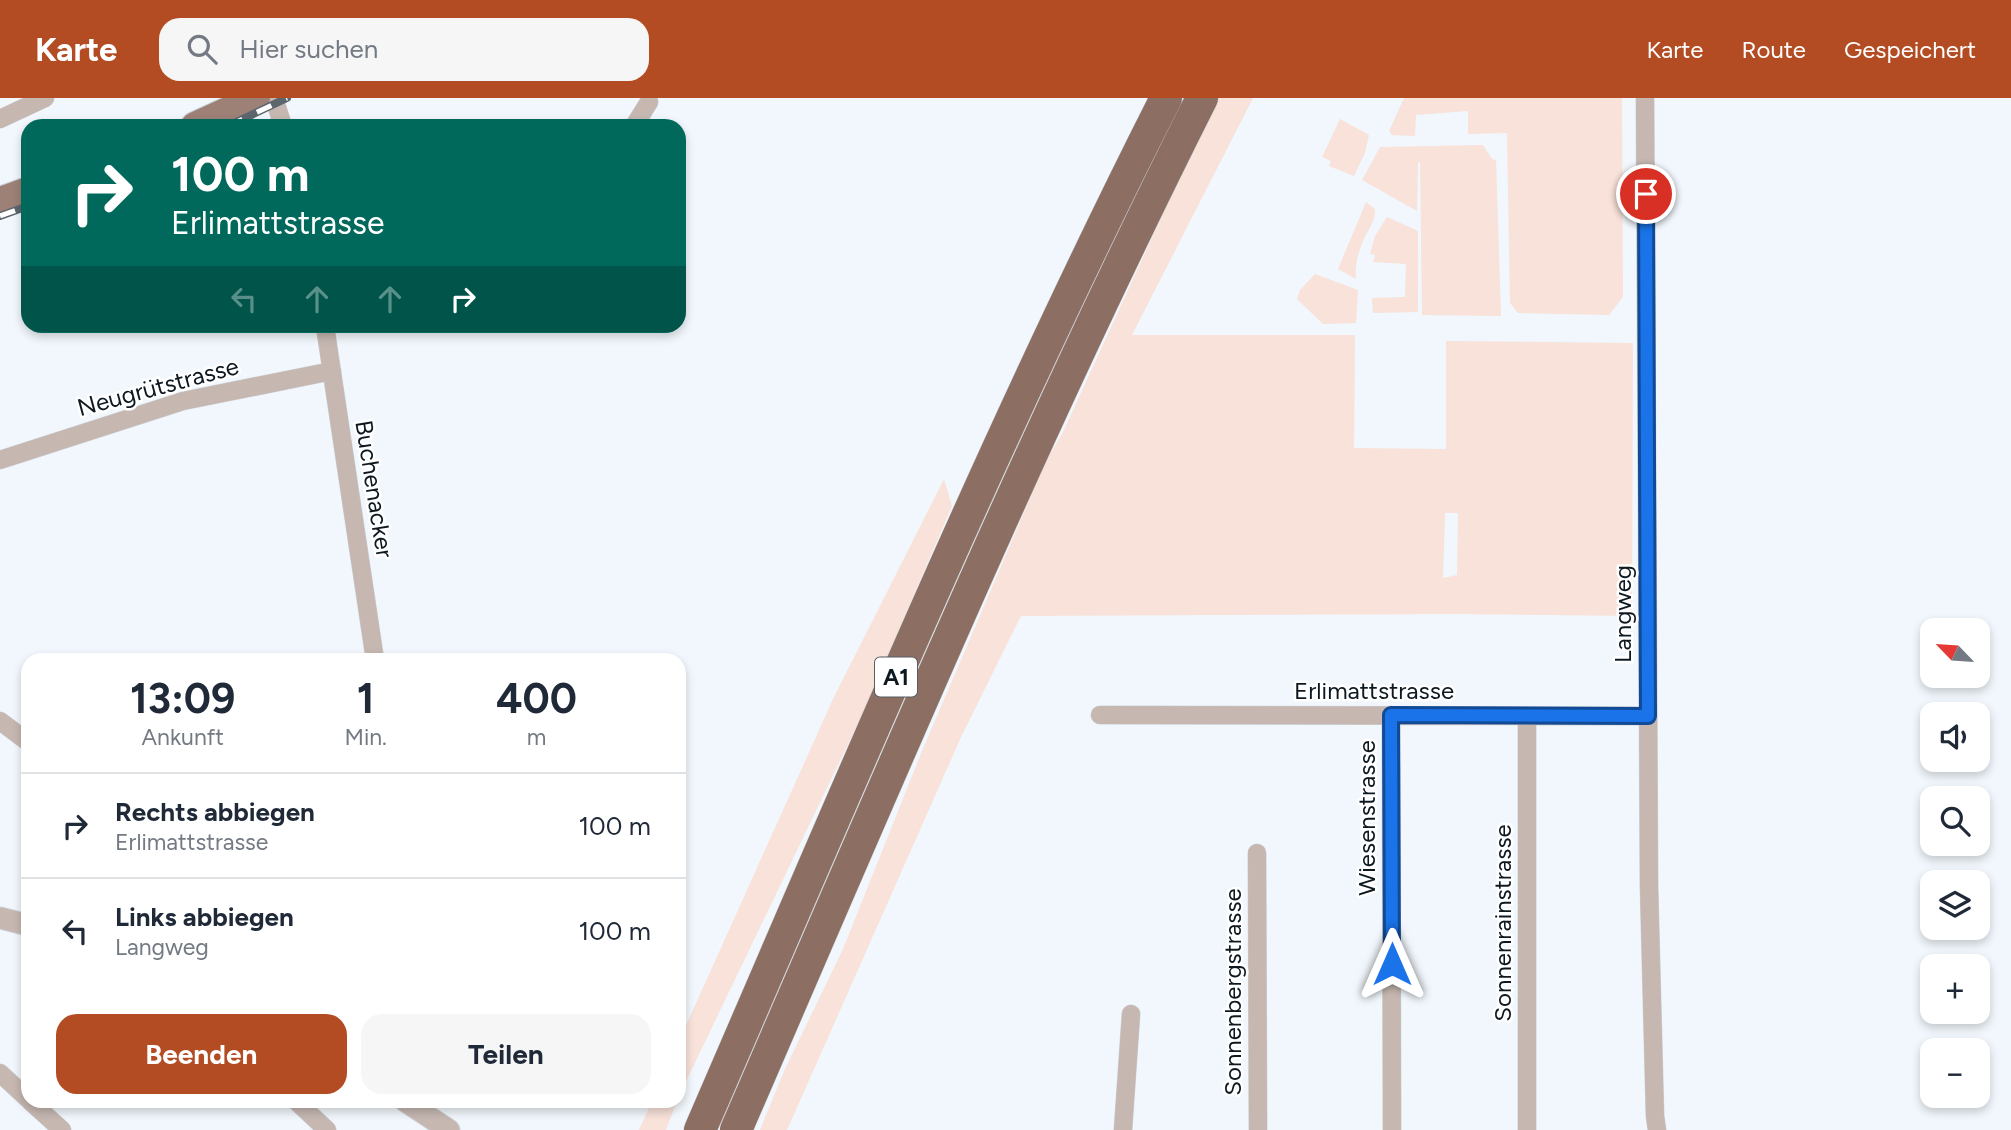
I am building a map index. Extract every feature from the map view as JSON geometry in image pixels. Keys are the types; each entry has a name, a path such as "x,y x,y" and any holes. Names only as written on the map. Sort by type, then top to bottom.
{"highway":[{"name":"A1","path":"700,1130 994,456 1069,294 1166,98"},
{"name":"A1","path":"736,1130 1019,480 1114,276 1202,98"}],"main road":[{"path":"210,119 256,98"},
{"path":"0,201 21,194"}],"street":[{"path":"0,119 45,98"},
{"path":"274,98 281,119"},
{"name":"Langweg","path":"1646,98 1649,886 1657,1130"},
{"path":"638,119 649,102"},
{"name":"Buchenacker","path":"326,333 374,653"},
{"name":"Neugrütstrasse","path":"0,460 183,401 332,371"},
{"name":"Erlimattstrasse","path":"1100,715 1648,716"},
{"name":"Wiesenstrasse","path":"1391,715 1392,1130"},
{"name":"Sonnenrainstrasse","path":"1527,716 1527,1130"},
{"path":"0,720 21,736"},
{"name":"Sonnenbergstrasse","path":"1257,853 1258,1130"},
{"path":"0,918 21,923"},
{"path":"1123,1130 1131,1014"},
{"path":"0,1073 21,1093"},
{"path":"38,1108 62,1130"},
{"path":"303,1108 327,1130"},
{"path":"416,1108 449,1130"}],"shaded area":[{"path":"1216,98 1253,98 1132,335 1355,335 1354,448 1446,449 1446,341 1633,343 1632,616 1021,616 962,735 787,1130 760,1130 785,1069 843,949 922,751 1046,461 1063,432","holes":["1445,513 1458,513 1457,575 1443,578"]},
{"path":"1404,98 1622,98 1623,297 1609,315 1518,313 1510,303 1507,133 1468,134 1468,111 1416,115 1415,136 1392,135 1389,131"},
{"path":"1340,119 1369,135 1365,153 1354,176 1329,166 1331,161 1322,157"},
{"path":"1483,145 1492,159 1496,160 1501,316 1422,315 1420,162 1417,211 1362,180 1380,147"},
{"path":"1366,202 1375,209 1375,214 1358,254 1356,279 1338,269"},
{"path":"1387,217 1418,231 1418,312 1373,313 1372,298 1405,297 1406,264 1373,262 1375,255 1370,254 1375,236"},
{"path":"1315,274 1358,290 1356,323 1323,324 1297,299 1300,290"},
{"path":"944,479 952,506 863,713 686,1081 686,1025 833,699"},
{"path":"649,1108 674,1108 666,1130 639,1130"}],"railway":[{"path":"243,119 287,98"},
{"path":"0,216 21,208"}],"route":[{"path":"1392,964 1391,715 1648,716 1646,194"}]}
